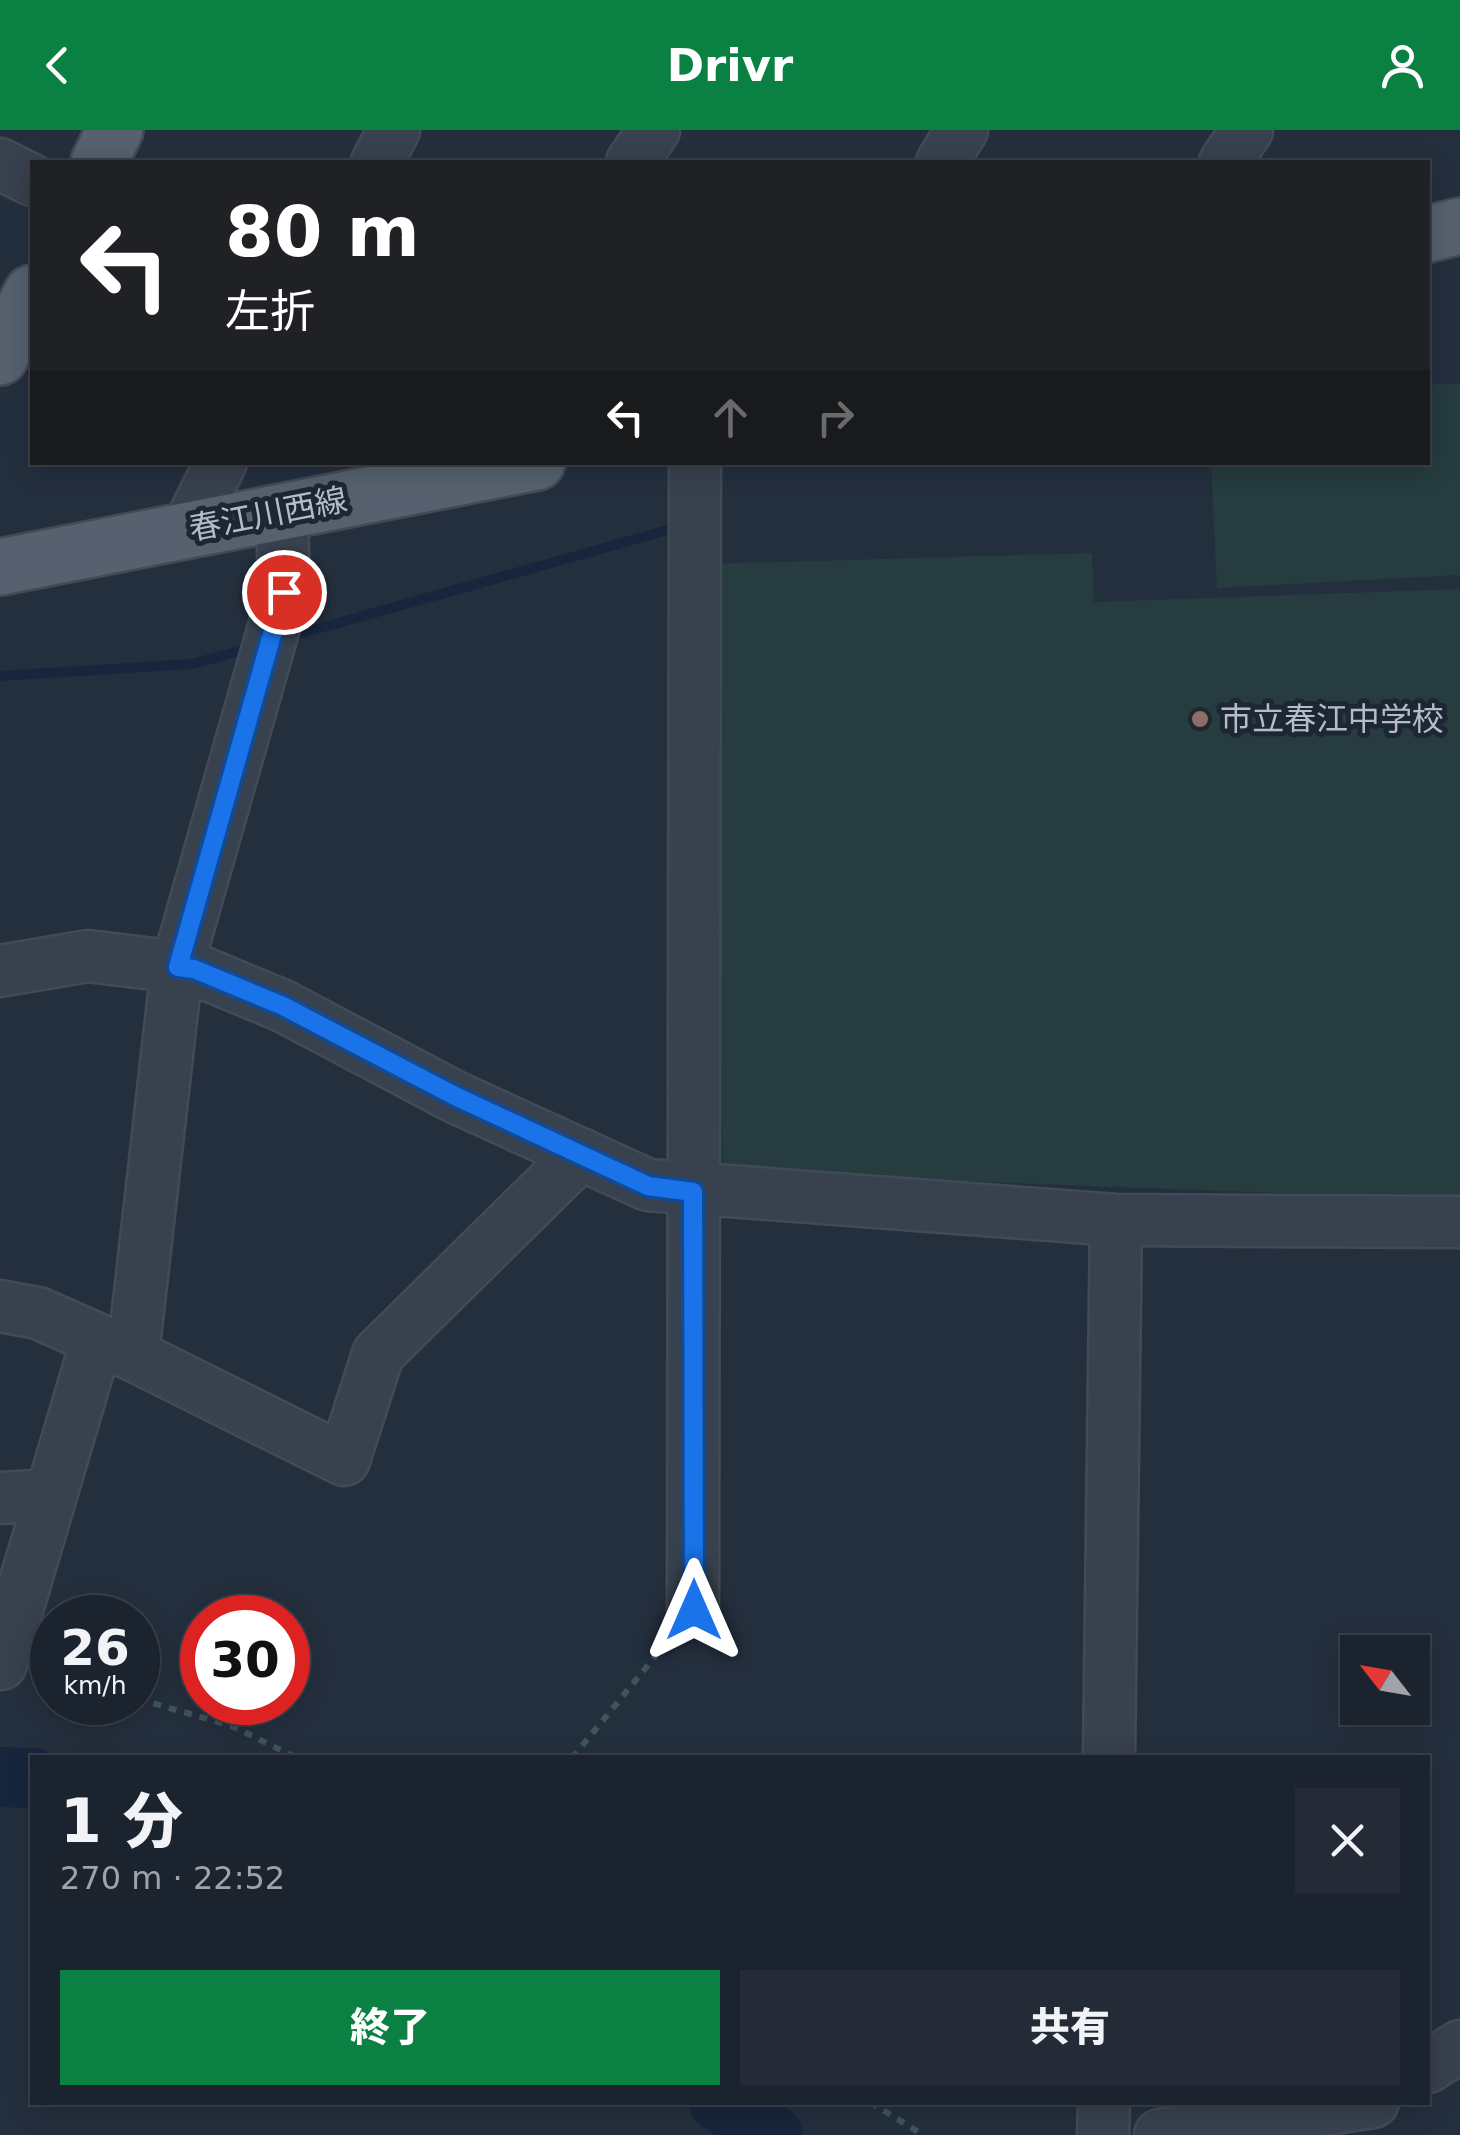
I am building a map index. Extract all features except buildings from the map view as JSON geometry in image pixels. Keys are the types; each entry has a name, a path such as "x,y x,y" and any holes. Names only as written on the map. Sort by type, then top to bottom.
{"main road":[{"path":"100,160 115,130"},
{"path":"1430,234 1460,226"},
{"path":"0,357 30,297"},
{"name":"春江川西線","path":"0,567 282,512 459,471 511,465"}],"street":[{"path":"378,160 394,130"},
{"path":"633,160 654,130"},
{"path":"943,160 962,130"},
{"path":"1226,160 1247,130"},
{"path":"0,164 30,179"},
{"path":"186,530 219,465"},
{"path":"694,1610 695,503"},
{"path":"1,1664 52,1495 115,1348 178,967 284,592 282,512"},
{"path":"0,971 88,956 194,969 283,1006 455,1096 648,1186 1116,1220 1460,1222"},
{"path":"0,1306 38,1313 344,1460 378,1354 581,1154"},
{"path":"1109,1755 1116,1220"},
{"path":"0,1498 52,1495"},
{"path":"1430,2066 1460,2046"},
{"path":"1104,2105 1104,2135"},
{"path":"1160,2135 1354,2105"}],"path":[{"path":"574,1755 694,1610"},
{"path":"160,1705 232,1726 291,1755"},
{"path":"875,2105 922,2135"}],"green space":[{"path":"1460,383 1460,575 1217,588 1211,465 1430,465 1430,385"},
{"path":"1092,553 1094,602 1460,589 1460,1200 723,1172 707,564"}],"waterway":[{"path":"285,638 682,526"},
{"path":"0,676 192,664 254,647"},
{"path":"0,1777 30,1778"},
{"path":"724,2105 773,2135"}],"place":[{"name":"市立春江中学校","path":"1200,719"}],"route":[{"path":"284,592 178,967 194,969 283,1006 455,1096 648,1186 693,1192 694,1610"}]}
